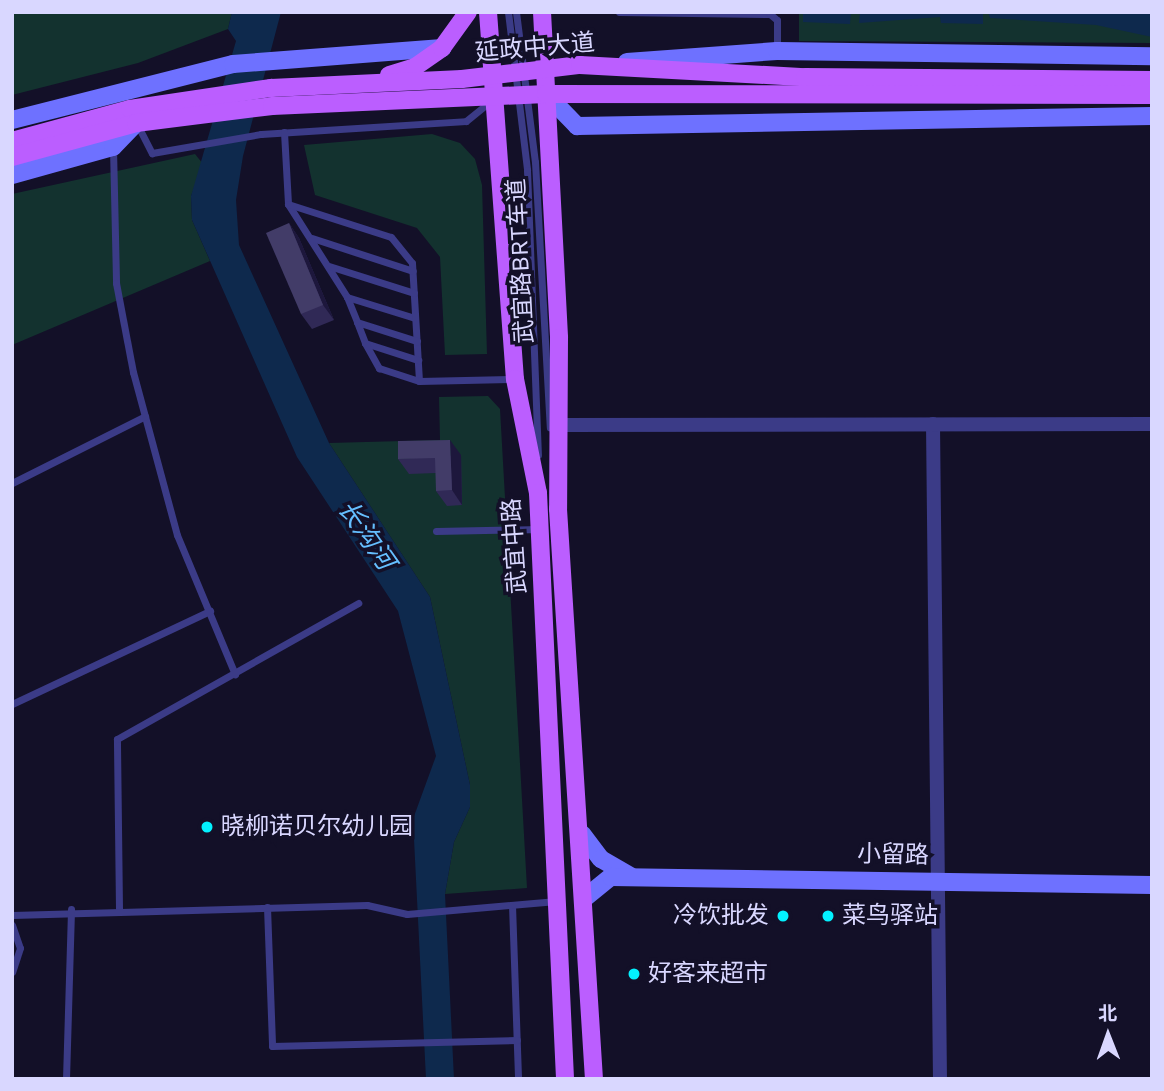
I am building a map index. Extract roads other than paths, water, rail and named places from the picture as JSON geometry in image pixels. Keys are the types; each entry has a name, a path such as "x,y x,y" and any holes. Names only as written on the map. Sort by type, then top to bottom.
{"main road":[{"path":"366,82 415,67 442,48 468,12"},
{"name":"武宜中路","path":"488,12 515,379 538,493 565,1079"},
{"name":"武宜中路","path":"542,12 559,425 558,509 586,897 594,1079"},
{"name":"延政中大道","path":"12,141 133,116 203,106 271,88 494,75 580,65 805,77 1152,80"},
{"name":"延政中大道","path":"203,106 272,106 546,94 1152,95"},
{"name":"延政中大道","path":"12,157 133,116"}],"street":[{"path":"12,120 121,88 233,64 442,48"},
{"path":"580,65 777,51 1152,56"},
{"path":"546,94 577,126 1152,116"},
{"path":"12,175 113,147 133,116"},
{"path":"933,424 934,880 940,1079"},
{"path":"559,425 1152,424"},
{"name":"小留路","path":"582,834 610,866 633,876"},
{"name":"小留路","path":"586,897 611,877 633,876 1152,885"}],"lane":[{"name":"武宜路BRT车道","path":"508,12 522,96 558,509"},
{"name":"武宜路BRT车道","path":"516,12 519,72"},
{"path":"619,12 770,14 777,20 777,51"},
{"path":"121,88 152,153 261,134 466,121 495,98"},
{"name":"武宜路BRT车道","path":"522,96 538,351 538,493"},
{"path":"284,132 288,204 347,297 365,343 379,368 419,381 515,379"},
{"path":"113,147 116,283 145,416 177,535 234,674"},
{"path":"288,204 391,237 413,271 419,381"},
{"path":"312,238 413,271"},
{"path":"329,266 414,293"},
{"path":"347,297 415,318"},
{"path":"357,322 417,341"},
{"path":"365,343 418,360"},
{"path":"12,483 145,416"},
{"path":"436,531 540,529"},
{"path":"119,908 117,739 358,603"},
{"path":"12,704 210,611"},
{"path":"12,915 71,909 367,905 407,914 556,901"},
{"path":"512,905 518,1079"},
{"path":"267,907 272,1046 463,1038 517,1040"},
{"path":"66,1079 71,909"},
{"path":"12,925 20,948 12,972"}],"water":[{"name":"长沟河","path":"232,12 281,12 243,156 236,200 239,245 329,443 430,597 470,785 470,807 454,842 445,894 454,1079 426,1079 413,819 436,756 398,611 297,457 192,220 191,196 236,41 228,29"},
{"path":"803,12 851,12 850,24 803,22"},
{"path":"860,12 983,12 983,24 941,23 940,17 859,23"},
{"path":"988,12 1152,12 1152,37 1096,25 990,18"}],"place":[{"name":"晓柳诺贝尔幼儿园","path":"207,827"},
{"name":"冷饮批发","path":"783,916"},
{"name":"菜鸟驿站","path":"828,916"},
{"name":"好客来超市","path":"634,974"}]}
